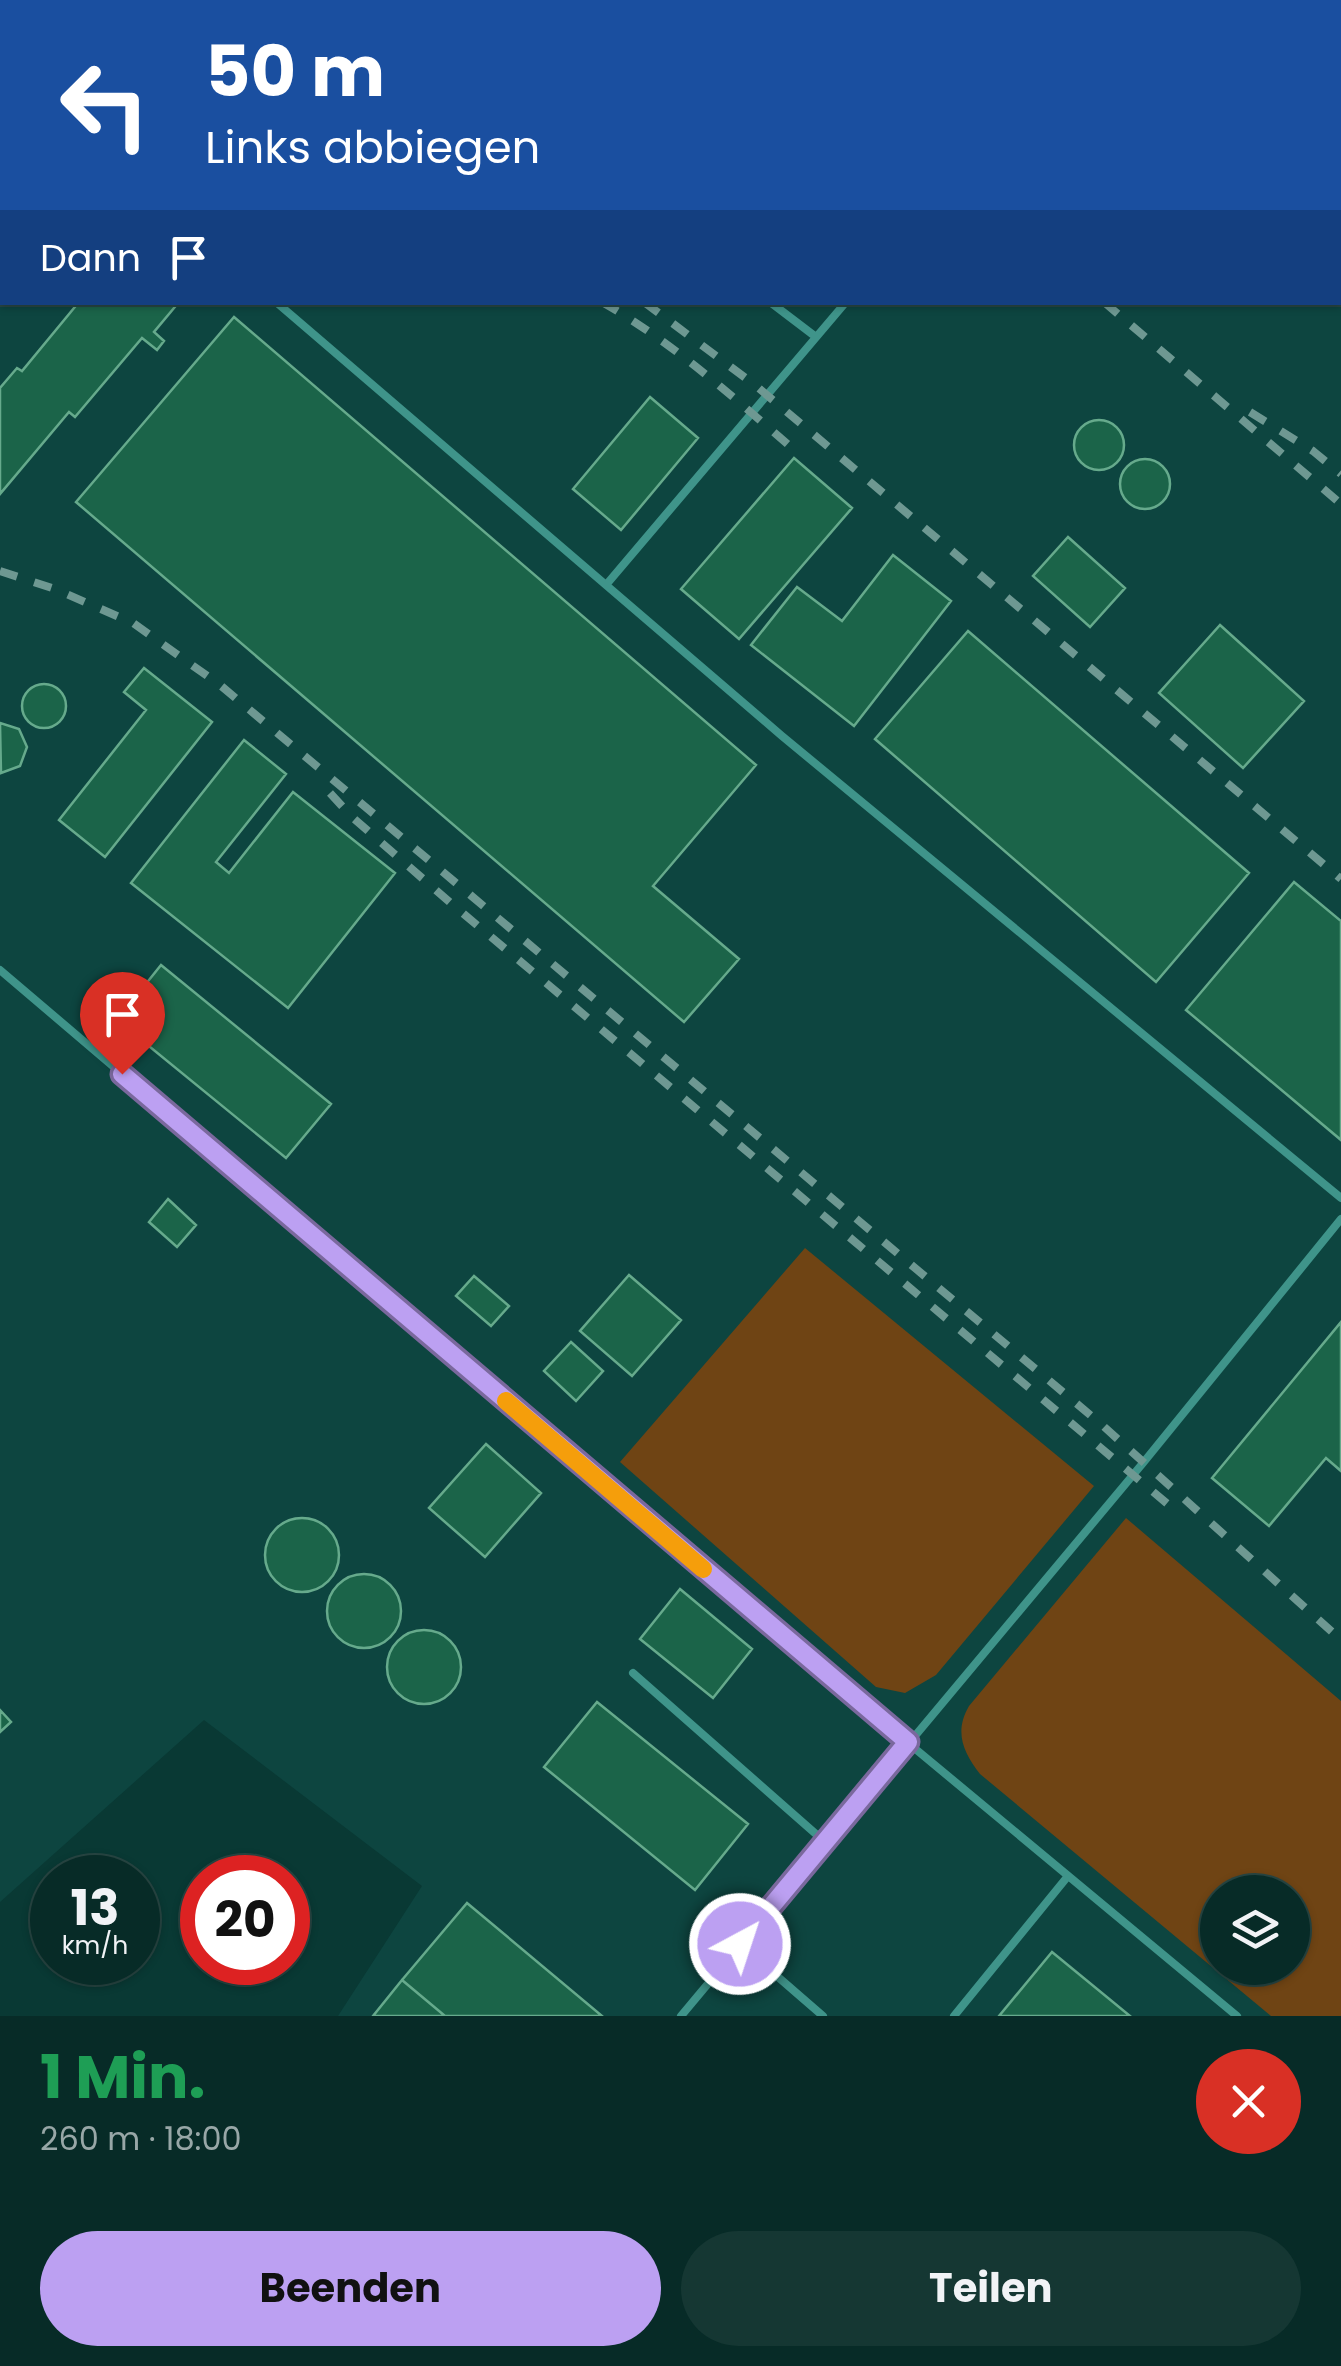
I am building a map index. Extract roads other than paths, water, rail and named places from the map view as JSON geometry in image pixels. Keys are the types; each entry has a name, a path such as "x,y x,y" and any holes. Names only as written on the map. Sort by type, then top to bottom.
{"lane":[{"path":"280,305 782,736 1341,1198"},
{"path":"774,305 816,338"},
{"path":"606,584 844,305"},
{"path":"0,970 908,1742 1237,2016"},
{"path":"681,2016 1144,1463 1341,1219"},
{"path":"633,1673 825,1842"},
{"path":"954,2016 1068,1876"},
{"path":"740,1944 823,2016"}],"railway":[{"path":"607,305 677,352 792,448"},
{"path":"648,305 755,385 1341,879"},
{"path":"1108,305 1341,504"},
{"path":"1250,412 1313,451 1341,474"},
{"path":"0,571 55,589 133,623 220,685 1101,1424 1341,1640"},
{"path":"330,793 453,905 1176,1511"}]}
